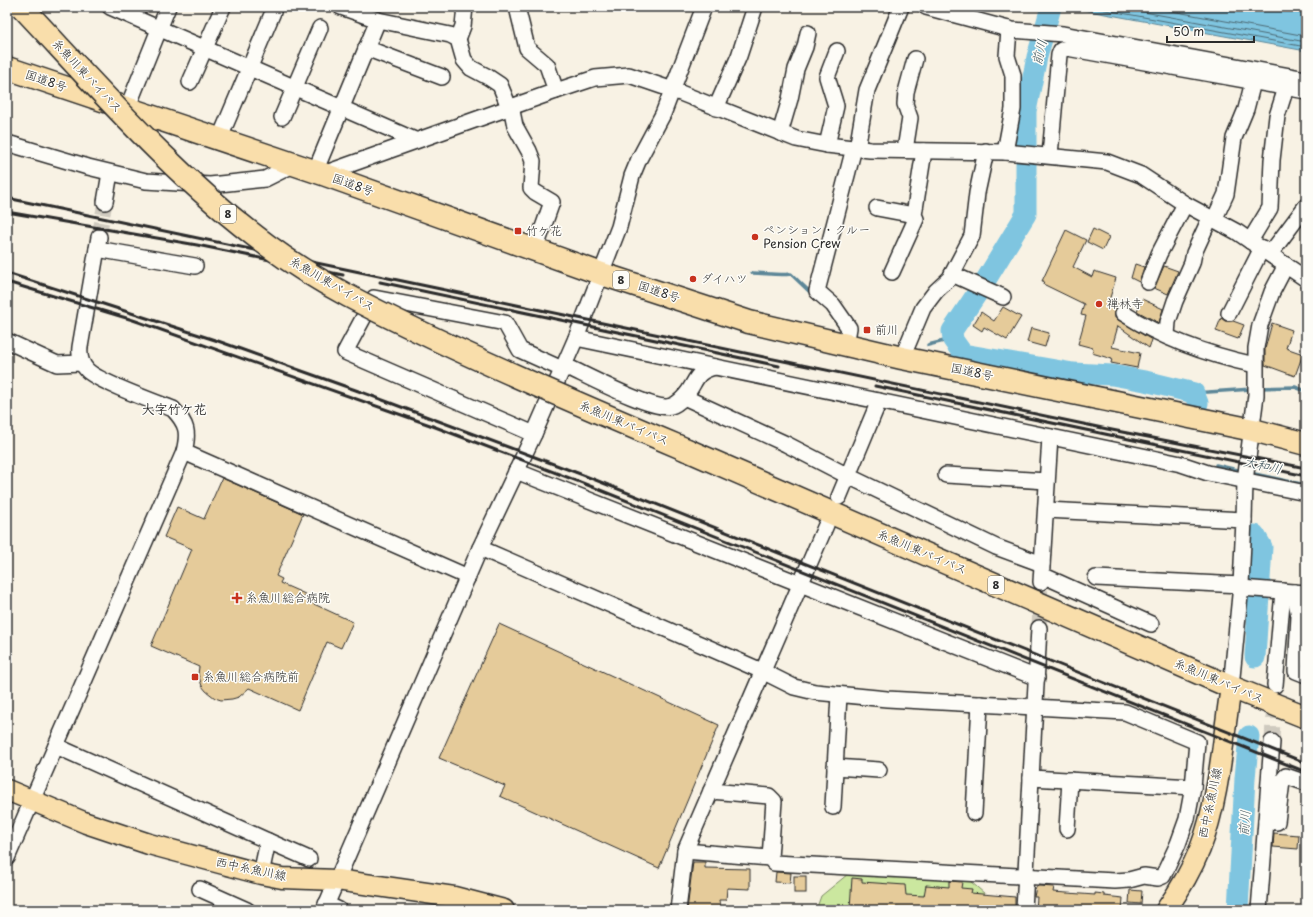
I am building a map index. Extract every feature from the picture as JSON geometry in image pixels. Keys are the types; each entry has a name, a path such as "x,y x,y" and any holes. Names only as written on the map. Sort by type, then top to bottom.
{"highway":[{"name":"糸魚川東バイパス","path":"22,7 150,143 180,172 242,225 296,264 359,301 473,358 1231,687 1306,717"},
{"name":"国道8号","path":"7,68 319,173 602,274 749,322 846,346 1253,430 1306,444"}],"main road":[{"name":"西中糸魚川線","path":"1166,910 1189,873 1200,848 1209,818 1231,687"},
{"name":"西中糸魚川線","path":"7,790 86,823 149,844 261,874 282,878 337,880 454,897 504,910"}],"street":[{"path":"110,7 415,140"},
{"path":"127,109 158,28 168,7"},
{"path":"190,82 223,7"},
{"path":"341,7 378,20 458,38"},
{"path":"465,7 463,26 458,38 464,60 471,68 488,77 500,86 510,107 515,126 533,161 531,188 552,202 535,250"},
{"path":"518,7 527,48 547,65 556,91"},
{"path":"330,908 337,880 480,548 534,434 576,338 619,227 632,176 639,159 663,114 704,7"},
{"path":"716,108 739,56 755,7"},
{"path":"846,346 850,328 833,305 816,290 855,149 867,90 901,7"},
{"path":"926,7 1011,29 1062,34 1306,79"},
{"path":"218,140 273,12"},
{"path":"319,173 341,107 378,20"},
{"path":"282,117 320,28"},
{"path":"1010,152 1013,109 1013,75 1006,56 1011,29"},
{"path":"780,133 796,69 805,47 808,33"},
{"path":"366,48 442,77"},
{"path":"1046,155 1059,54 1061,50 1067,48 1306,91"},
{"path":"827,145 836,106 827,78 837,51"},
{"path":"905,150 910,118 905,104 906,92 915,59"},
{"path":"319,173 596,78 629,75 673,90 796,139 827,145 855,149 1010,152 1108,162 1141,175 1185,204 1261,248 1306,279"},
{"path":"1167,335 1168,322 1175,301 1192,263 1194,253 1226,194 1234,138 1246,109 1253,82"},
{"path":"1229,313 1261,248 1270,208 1272,160 1277,116 1286,88"},
{"path":"7,143 110,173 146,181 210,184 265,179 293,165"},
{"path":"892,272 916,219 914,215 924,150"},
{"path":"902,358 923,308 952,274 972,236 977,193 986,151"},
{"path":"105,202 110,173"},
{"path":"1148,282 1159,254 1185,204"},
{"path":"1261,248 1306,206"},
{"path":"877,208 914,215"},
{"path":"7,858 184,452 187,440 187,429 183,419 173,410 92,375 82,363 80,347 98,243 195,266"},
{"path":"1231,687 1241,586 1245,481 1253,430 1256,395 1255,365 1260,325 1272,292 1286,265"},
{"path":"952,274 1003,297"},
{"path":"534,434 345,352 374,298 505,323 520,350 562,369 572,369 655,406 671,406 684,397 698,375 705,369 715,367"},
{"path":"1123,313 1136,321 1202,352 1255,365"},
{"path":"576,338 1181,464 1208,473 1306,493"},
{"path":"7,341 57,364 82,363"},
{"path":"684,397 786,444 848,476 996,547 1042,574 1151,624"},
{"path":"839,498 880,401"},
{"path":"1042,574 1050,437"},
{"path":"184,452 468,577"},
{"path":"516,471 1037,678"},
{"path":"946,475 1047,481"},
{"path":"1046,510 1244,520"},
{"path":"678,910 685,851 826,525"},
{"path":"480,548 794,687 815,692 887,699 1125,712 1197,742 1193,787 1187,819 1178,844 1163,876 1158,878 1144,876 1129,880 1115,881 1025,875 774,863 770,858 774,801 769,796 711,791"},
{"path":"1096,578 1241,586 1294,592"},
{"path":"1294,592 1299,616 1296,671 1306,675"},
{"path":"1275,685 1294,592"},
{"path":"1024,910 1039,628"},
{"path":"833,807 839,695"},
{"path":"974,813 980,704"},
{"path":"1259,910 1272,742"},
{"path":"56,746 309,859"},
{"path":"835,767 879,770"},
{"path":"1266,821 1277,822 1282,781 1286,776 1306,783"},
{"path":"1031,778 1193,787"},
{"path":"1067,829 1070,780"},
{"path":"261,874 268,841"},
{"path":"685,851 770,858"},
{"path":"200,890 217,904 247,910"}],"green space":[{"path":"853,870 949,874 970,881 985,894 979,910 816,910 821,896"}],"water":[{"path":"1067,7 1306,7 1306,51"}],"building":[{"path":"1093,229 1109,237 1103,250 1087,242"},
{"path":"1066,230 1086,240 1073,267 1092,277 1094,271 1116,278 1109,301 1119,304 1114,312 1115,318 1152,340 1149,348 1118,326 1112,347 1140,353 1137,368 1111,363 1112,359 1092,353 1093,348 1078,344 1086,316 1081,315 1084,304 1043,284 1044,281 1042,281"},
{"path":"1135,264 1144,267 1139,282 1131,278"},
{"path":"1164,266 1178,271 1168,294 1154,288"},
{"path":"1142,299 1163,309 1159,323 1137,311"},
{"path":"1003,307 1021,317 1007,340 984,327 982,331 973,325 981,312 994,321"},
{"path":"1221,318 1225,321 1233,321 1244,325 1238,339 1216,331"},
{"path":"1272,323 1292,330 1286,348 1303,354 1295,376 1265,365 1265,349"},
{"path":"1031,328 1049,333 1045,347 1027,342"},
{"name":"糸魚川総合病院","path":"222,478 303,514 276,576 282,579 280,583 305,594 303,599 353,622 341,648 327,642 298,710 249,688 239,697 221,700 215,698 202,686 198,674 199,667 151,646 192,549 164,537 177,507 204,519"},
{"path":"499,624 719,725 659,868 500,796 505,786 439,758"},
{"path":"1274,833 1299,835 1298,849 1273,847"},
{"path":"693,862 705,862 705,868 750,869 750,889 727,888 726,900 719,900 720,909 687,910"},
{"path":"776,872 791,873 790,883 775,882"},
{"path":"794,876 806,876 806,893 794,893"},
{"path":"852,878 862,879 862,882 905,885 906,895 924,896 926,885 949,887 949,881 962,882 961,888 972,889 971,893 1015,897 1015,910 923,910 896,907 896,910 876,910 850,908"},
{"path":"1036,887 1054,887 1053,892 1095,895 1095,893 1104,894 1104,896 1123,898 1122,910 1051,908 1051,910 1036,910 1037,897 1034,897"},
{"path":"1130,890 1142,891 1141,904 1129,903"}],"waterway":[{"name":"前川","path":"1051,7 1037,57 1026,111 1026,214 984,283 952,331 953,340 963,354 1073,373 1112,375 1145,381 1194,393 1198,403"},
{"path":"752,273 776,275 791,274 813,295"},
{"path":"928,345 948,340 952,336"},
{"path":"1260,388 1295,387 1306,391"},
{"path":"1194,393 1252,389"},
{"name":"大和川","path":"1216,465 1242,471"},
{"name":"大和川","path":"1250,473 1306,485"},
{"name":"前川","path":"1255,535 1262,547 1255,657"},
{"name":"前川","path":"1238,910 1245,778 1249,736"}],"tunnel":[{"path":"99,237 105,202"},
{"path":"1039,628 1041,582"},
{"path":"1272,742 1274,696"}],"railway":[{"path":"7,198 1112,430 1306,468"},
{"path":"7,212 197,245 343,275"},
{"path":"7,273 218,341 364,393 583,475 1306,763"},
{"path":"7,282 133,320 430,425 580,482 1306,772"},
{"path":"380,282 779,366"},
{"path":"875,386 1306,476"}],"place":[{"name":"竹ケ花","path":"518,231"},
{"name":"ペンション・クルー Pension Crew","path":"755,237"},
{"name":"ダイハツ","path":"693,279"},
{"name":"禅林寺","path":"1099,304"},
{"name":"前川","path":"867,330"},
{"name":"糸魚川総合病院","path":"237,598"},
{"name":"糸魚川総合病院前","path":"195,677"}],"district":[{"name":"大字竹ケ花","path":"174,409"}]}
